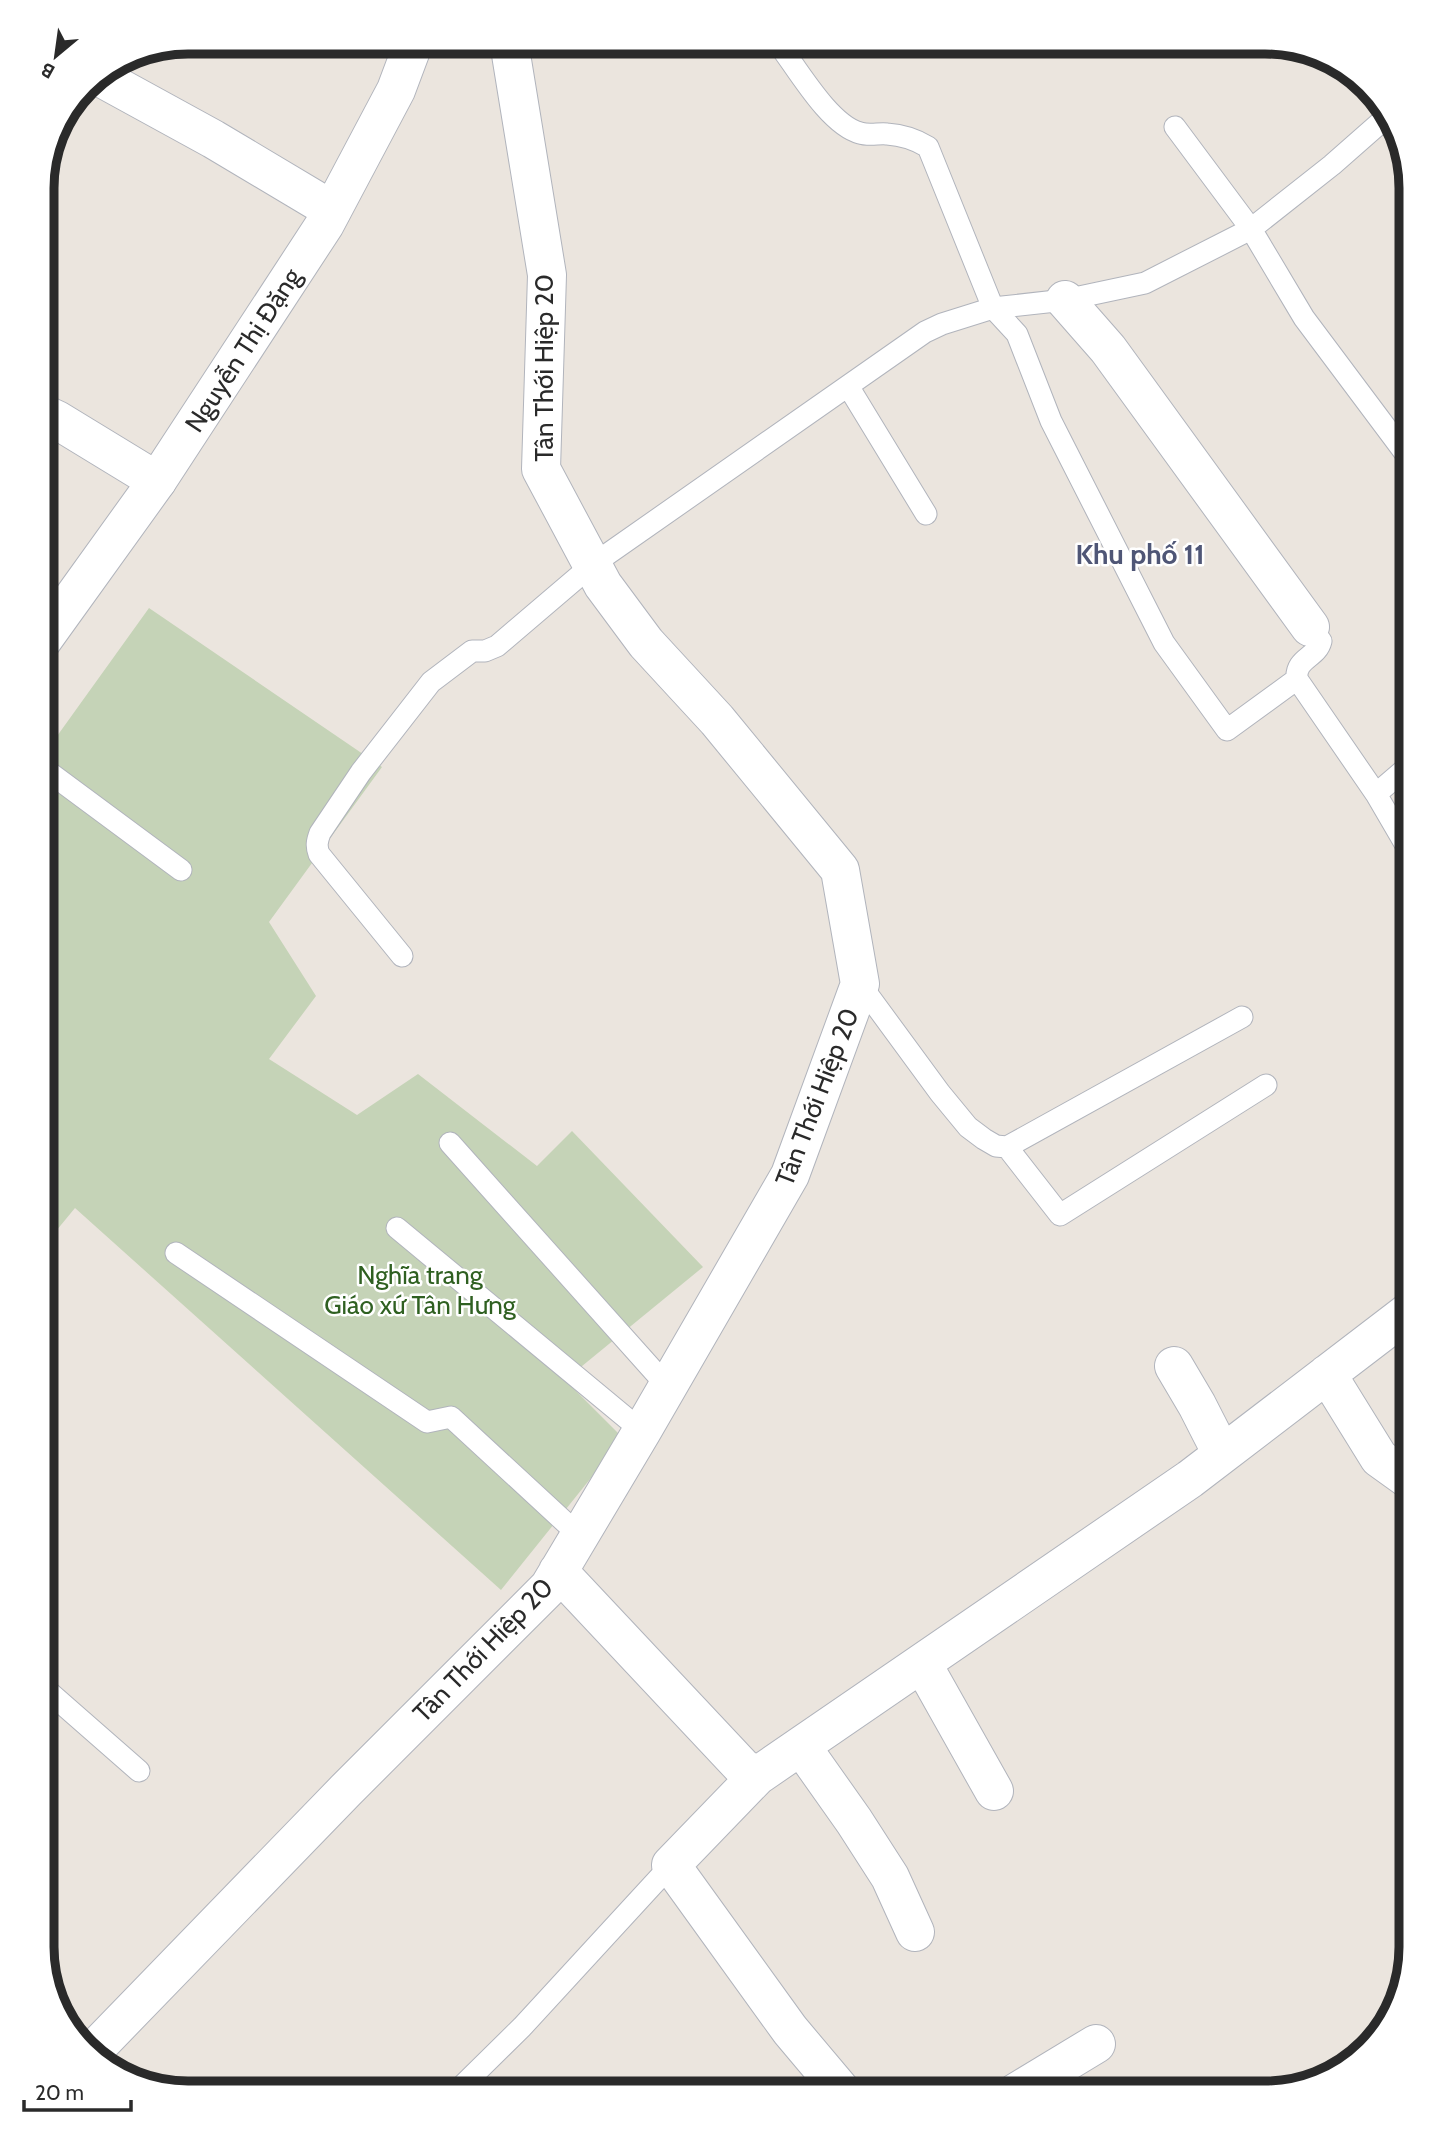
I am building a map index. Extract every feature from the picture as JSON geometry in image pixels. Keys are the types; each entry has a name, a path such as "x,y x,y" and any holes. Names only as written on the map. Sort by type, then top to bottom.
{"street":[{"name":"Nguyễn Thị Đặng","path":"55,623 157,481 325,224 396,90 409,55"},
{"name":"Tân Thới Hiệp 20","path":"98,2045 346,1790 549,1587 790,1175 860,984 840,870 716,720 646,643 603,585 541,469 547,275 511,55"},
{"path":"108,81 213,139 332,210"},
{"path":"1065,300 1108,349 1310,627"},
{"path":"55,420 157,481"},
{"path":"833,2081 790,2030 671,1865 757,1776 1190,1479 1399,1319"},
{"path":"1174,1366 1222,1454"},
{"path":"1327,1374 1379,1458 1399,1472"},
{"path":"558,1571 743,1768 757,1776"},
{"path":"922,1663 994,1791"},
{"path":"801,1746 890,1877 915,1933"},
{"path":"1035,2081 1096,2043"}],"lane":[{"path":"786,55 831,116 843,126 862,134 912,137 928,147 993,308 1017,334 1051,421 1164,643 1227,730 1297,679"},
{"path":"402,956 317,849 320,833 360,772 431,682 472,651 485,651 497,646 592,565 925,332 993,308 1065,300 1145,283 1251,229 1332,165 1381,122"},
{"path":"1175,127 1251,229 1304,318 1399,445"},
{"path":"848,386 926,514"},
{"path":"1310,627 1321,641 1319,648 1299,665 1297,679 1376,794 1399,833"},
{"path":"1376,794 1399,774"},
{"path":"55,776 181,870"},
{"path":"860,984 968,1127 996,1146 1007,1147 1242,1017"},
{"path":"1007,1147 1060,1216 1266,1085"},
{"path":"450,1143 668,1387"},
{"path":"397,1228 642,1432"},
{"path":"176,1253 427,1422 451,1417 580,1536"},
{"path":"54,1697 139,1771"},
{"path":"468,2080 522,2027 671,1865"}],"green space":[{"name":"Nghĩa trang Giáo xứ Tân Hưng","path":"149,608 382,767 269,922 316,996 269,1059 357,1115 418,1074 537,1166 572,1131 703,1267 565,1380 623,1438 501,1590 75,1208 54,1233 55,739"}],"district":[{"name":"Khu phố 11","path":"1140,554"}]}
